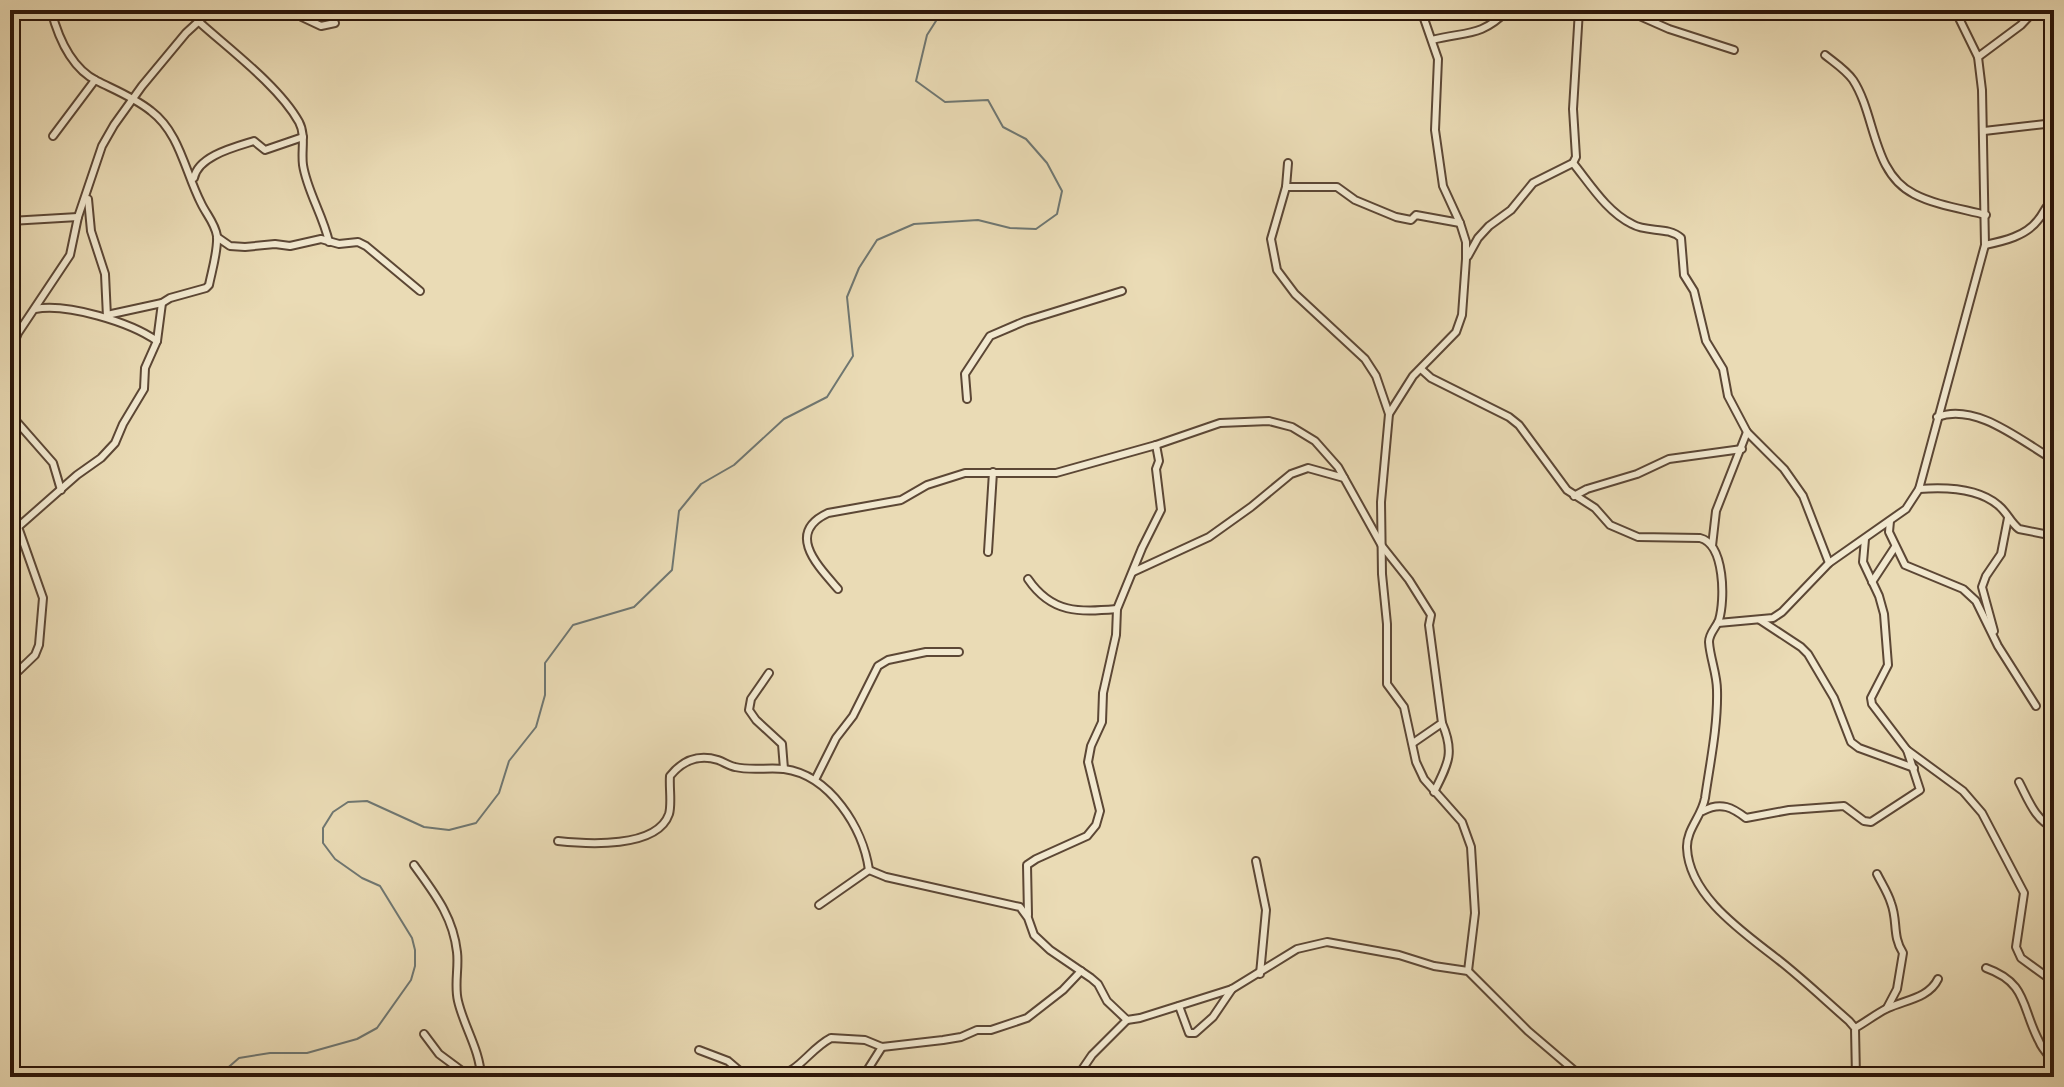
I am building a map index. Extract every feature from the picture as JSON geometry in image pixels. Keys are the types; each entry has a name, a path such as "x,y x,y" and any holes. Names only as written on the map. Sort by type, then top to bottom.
{"street":[{"path":"51,10 56,28 76,65 95,80 152,111 165,125 217,237 230,246 245,247 290,246 312,239 339,244 358,242 420,291"},
{"path":"10,353 18,333 70,255 78,217 88,195 102,146 133,99 198,21 211,10"},
{"path":"287,10 321,26 335,23"},
{"path":"1389,414 1421,369 1451,339 1460,324 1466,259 1466,242 1443,186 1437,153 1435,130 1439,70 1421,10"},
{"path":"1432,40 1481,31 1508,10"},
{"path":"1466,259 1478,238 1511,210 1533,183 1573,163 1576,157 1573,109 1579,10"},
{"path":"1626,10 1669,29 1734,50"},
{"path":"1718,623 1773,618 1782,612 1829,563 1906,509 1919,489 1985,245 1984,131 1978,57 1955,10"},
{"path":"1978,57 2021,25 2035,10"},
{"path":"198,21 251,68 299,123 303,137 303,164 325,222 329,242"},
{"path":"1825,55 1853,80 1883,159 1904,188 1925,198 1986,215"},
{"path":"53,136 95,80"},
{"path":"1984,131 2054,123"},
{"path":"194,183 198,168 220,153 254,141 265,150 303,137"},
{"path":"1288,163 1286,187 1271,239 1277,270 1295,294 1365,359 1376,376 1389,414 1381,502 1387,684 1404,707 1420,772 1462,822 1471,847 1475,913 1468,971"},
{"path":"1573,163 1599,196 1631,224 1673,232 1681,238 1683,270 1701,313 1703,333 1723,369 1728,396 1747,432 1784,469 1803,496 1829,563"},
{"path":"1286,187 1337,187 1355,200 1396,217 1411,220 1416,215 1460,223"},
{"path":"88,195 91,231 105,274 108,317"},
{"path":"1985,245 2006,240 2032,226 2041,218 2047,204 2054,200"},
{"path":"10,221 78,217"},
{"path":"108,317 162,303 209,285 217,237"},
{"path":"967,399 965,374 990,336 1025,321 1122,291"},
{"path":"18,527 115,443 144,389 145,368 157,341 162,303"},
{"path":"35,309 56,307 108,317 157,341"},
{"path":"1421,369 1431,378 1519,425 1574,496 1595,508 1610,525 1638,537 1700,538 1712,546 1723,582 1718,623 1709,644 1717,692 1703,811 1693,826 1686,846 1690,872 1706,896 1752,942 1778,960 1855,1028 1856,1077"},
{"path":"1937,417 1947,413 1965,413 1987,421 2054,460"},
{"path":"10,414 53,463 61,490"},
{"path":"838,589 817,565 808,545 808,530 817,518 851,507 901,500 927,485 965,473 1056,473 1220,423 1269,421 1292,427 1315,441 1344,478 1382,546 1431,615 1429,625 1449,761 1434,792"},
{"path":"1712,546 1716,511 1747,432"},
{"path":"1028,918 1027,865 1087,836 1096,825 1100,811 1088,762 1091,746 1102,722 1103,693 1116,635 1117,609 1161,510 1156,445"},
{"path":"1574,496 1669,459 1742,449"},
{"path":"1133,572 1209,537 1291,474 1308,468 1344,478"},
{"path":"988,552 993,472"},
{"path":"1919,489 1952,489 1983,496 1999,506 2019,529 2054,536"},
{"path":"10,491 18,527 43,598 39,645 35,655 10,679"},
{"path":"1998,646 1982,587 2001,554 2008,518"},
{"path":"1890,521 1889,532 1905,565 1963,589 1976,601 1998,646 2036,706"},
{"path":"1703,811 1717,806 1734,808 1746,818 1789,810 1844,806 1864,821 1871,822 1920,790 1907,750 1872,704 1871,698 1888,665 1884,614 1863,562 1865,539"},
{"path":"1872,582 1895,547"},
{"path":"1028,579 1048,601 1059,608 1092,611 1117,609"},
{"path":"1760,620 1808,654 1834,698 1851,742 1859,748 1914,768"},
{"path":"815,780 878,666 888,660 926,652 959,652"},
{"path":"769,673 751,699 749,710 782,744 784,769"},
{"path":"1413,743 1442,723"},
{"path":"1907,750 1963,791 1982,813 2024,893 2016,947 2021,958 2054,982"},
{"path":"558,841 609,844 645,836 660,826 669,814 670,776 687,760 701,758 718,760 732,767 784,769 815,780 842,807 859,831 869,870"},
{"path":"2019,782 2033,810 2044,824 2054,828"},
{"path":"1256,861 1266,910 1260,974"},
{"path":"414,865 453,925 457,952 457,1000 479,1058 481,1077"},
{"path":"869,870 886,877 1020,907 1034,935 1098,984 1107,1001 1127,1020"},
{"path":"819,905 869,870"},
{"path":"1877,874 1892,904 1895,941 1903,953 1897,989 1887,1008"},
{"path":"1077,1077 1092,1055 1127,1020 1232,989 1297,949 1327,942 1468,971 1528,1031 1582,1077"},
{"path":"1986,968 2009,979 2017,988 2039,1042 2054,1062"},
{"path":"699,1050 728,1061 741,1072 773,1077 796,1074 811,1052 831,1038 865,1040 882,1047 961,1037 1027,1018 1063,990 1081,971"},
{"path":"1855,1028 1887,1008 1925,994 1935,987 1938,979"},
{"path":"1179,1006 1185,1027 1189,1033 1195,1033 1213,1017 1232,989"},
{"path":"424,1034 430,1046 470,1077"},
{"path":"863,1077 882,1047"},
{"path":"734,1077 741,1072"}],"waterway":[{"path":"223,1077 223,1072 239,1058 270,1053 307,1053 357,1039 377,1028 411,980 415,950 412,938 380,886 362,878 335,859 323,843 323,828 333,812 348,802 367,801 424,827 449,830 476,823 499,793 509,761 536,727 545,695 545,663 573,625 634,607 672,570 679,511 701,484 734,465 784,419 827,397 853,356 847,297 859,268 877,240 914,224 978,220 1010,228 1036,229 1057,214 1062,191 1047,163 1026,139 1003,127 988,100 945,102 916,81 927,35 943,10"}]}
